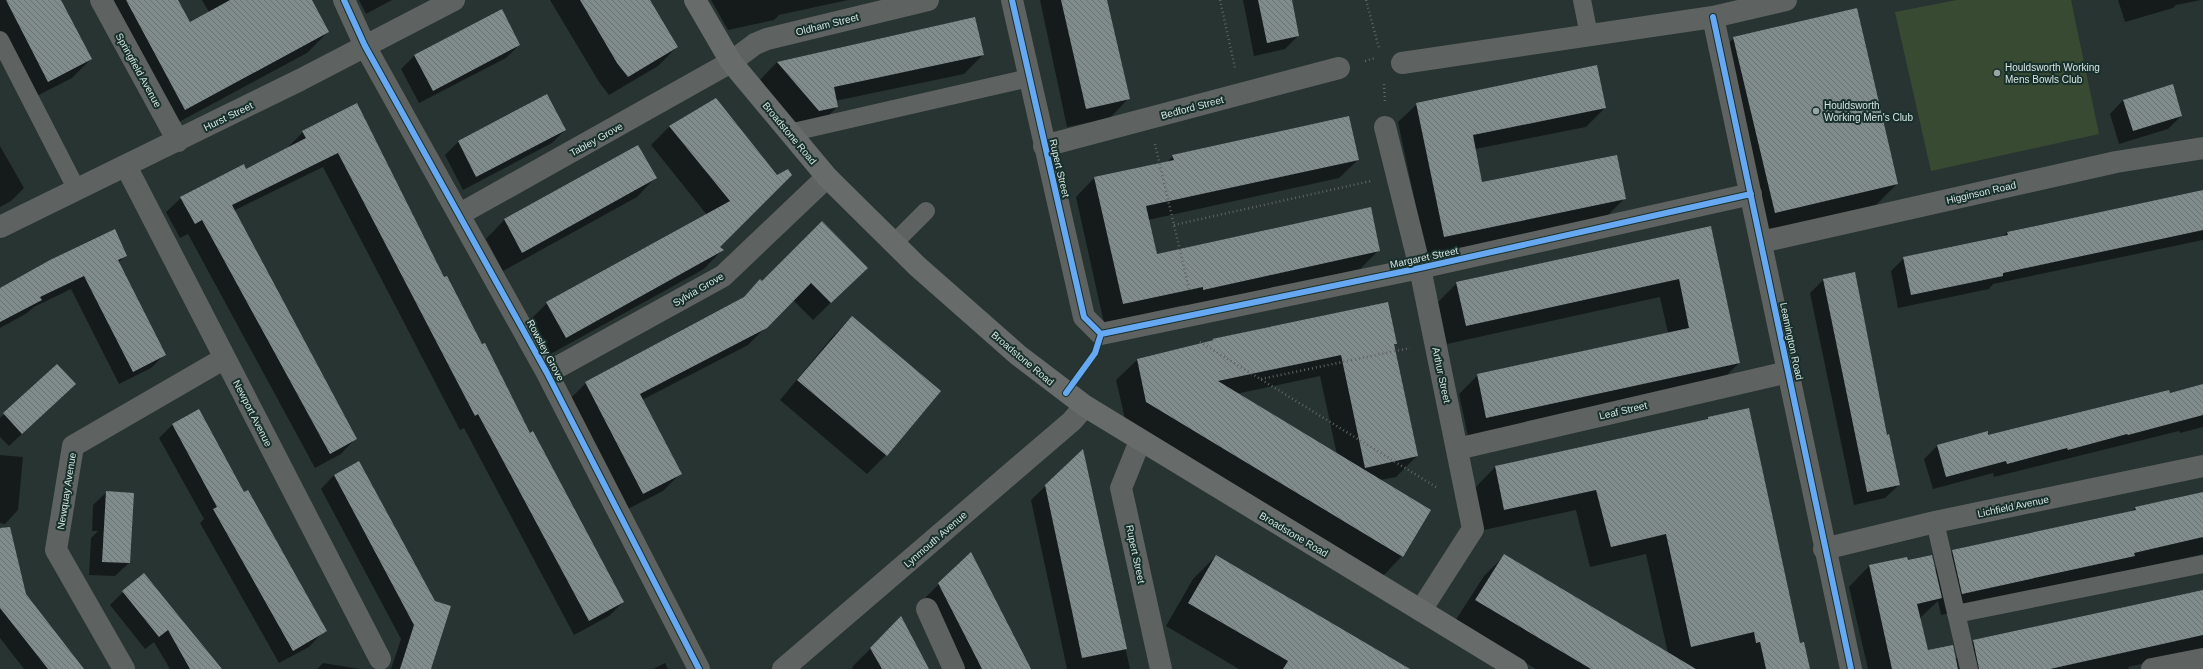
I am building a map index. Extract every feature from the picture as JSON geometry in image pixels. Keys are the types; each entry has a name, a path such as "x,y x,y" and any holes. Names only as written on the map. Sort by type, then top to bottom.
{"main road":[{"name":"Broadstone Road","path":"695,0 731,62 827,177 894,243 1018,355 1085,406 1517,669"}],"street":[{"name":"Springfield Avenue","path":"101,0 178,141"},
{"name":"Rowsley Grove","path":"344,0 365,46 460,214 547,373 699,669"},
{"name":"Hurst Street","path":"0,227 300,80 454,0"},
{"name":"Oldham Street","path":"731,62 756,44 767,39 928,0"},
{"name":"Rupert Street","path":"1012,0 1084,317 1101,334"},
{"path":"1402,62 1713,17 1786,0"},
{"name":"Leamington Road","path":"1713,17 1824,549 1851,669"},
{"name":"Tabley Grove","path":"460,214 731,62"},
{"name":"Bedford Street","path":"1044,146 1339,68"},
{"name":"Arthur Street","path":"1385,127 1420,268 1474,529 1421,610"},
{"name":"Higginson Road","path":"1761,242 2116,162 2203,148"},
{"name":"Newport Avenue","path":"126,166 380,659"},
{"name":"Sylvia Grove","path":"547,373 723,276 827,177"},
{"name":"Margaret Street","path":"1101,334 1420,268 1751,194"},
{"name":"Newquay Avenue","path":"124,669 56,550 73,446 225,358"},
{"name":"Leaf Street","path":"1457,449 1788,372"},
{"name":"Lynmouth Avenue","path":"783,669 1072,421 1085,406"},
{"name":"Rupert Street","path":"1140,440 1121,488 1161,669"},
{"name":"Lichfield Avenue","path":"1824,549 1935,522 2203,466"},
{"path":"927,609 954,669"},
{"path":"2163,668 2203,659"}],"lane":[{"path":"1582,0 1589,35"},
{"path":"0,40 77,190"},
{"path":"789,133 1029,78"},
{"path":"894,243 926,211"},
{"path":"1935,522 1969,669"},
{"path":"1956,614 2203,564"}],"path":[{"path":"1220,0 1241,94"},
{"path":"1150,118 1194,315"},
{"path":"1174,225 1397,175"},
{"path":"1166,321 1469,507"},
{"path":"1261,379 1436,343"}],"green space":[{"name":"Houldsworth Working Mens Bowls Club","path":"1957,0 2071,0 2099,134 1931,171 1895,12"}],"building":[{"path":"6,0 61,0 92,59 48,82"},
{"path":"126,0 178,0 190,22 230,0 312,0 329,32 185,110"},
{"path":"580,0 650,0 678,47 628,77 617,63"},
{"path":"1061,0 1107,0 1130,99 1086,109"},
{"path":"1258,0 1292,0 1299,36 1267,43"},
{"name":"Houldsworth Working Men's Club","path":"1857,8 1898,184 1775,213 1733,37"},
{"path":"502,9 520,45 433,91 414,55"},
{"path":"975,17 984,55 834,87 838,107 819,111 777,62"},
{"path":"1597,65 1606,108 1473,135 1482,182 1617,155 1626,199 1444,237 1416,103"},
{"path":"2173,84 2182,116 2133,131 2123,100"},
{"path":"547,94 566,130 476,177 458,141"},
{"path":"716,98 777,175 788,169 792,175 720,247 724,250 566,338 546,302 730,201 669,126"},
{"path":"357,103 444,277 447,276 482,344 485,343 530,433 533,431 624,602 589,621 478,414 475,416 338,153 232,205 357,439 330,454 202,220 195,224 180,197 244,164 246,169 306,138 302,131"},
{"path":"1349,116 1359,160 1146,206 1157,254 1371,207 1380,251 1203,290 1203,287 1123,304 1094,177 1174,160 1172,155"},
{"path":"638,145 657,178 522,253 504,219"},
{"path":"2203,190 2203,230 2003,273 2003,276 1911,295 1903,257 2008,235 2007,232"},
{"path":"822,221 868,268 831,303 811,283 767,328 640,394 682,474 643,494 585,382 744,297 760,279 762,281"},
{"path":"1711,226 1740,363 1486,418 1477,374 1689,328 1679,279 1466,326 1456,282"},
{"path":"115,229 127,256 118,260 166,355 133,372 84,276 40,297 42,300 0,322 0,288 50,260"},
{"path":"1855,272 1887,435 1889,434 1900,485 1867,492 1823,279"},
{"path":"1388,302 1397,344 1394,344 1418,456 1365,468 1341,355 1218,381 1431,510 1403,557 1146,402 1137,359 1214,340 1212,339"},
{"path":"852,316 941,391 887,456 797,380"},
{"path":"57,364 76,384 22,434 3,413"},
{"path":"2203,384 2203,415 2068,450 2067,448 2007,464 2006,461 1946,477 1937,445 1988,431 1988,435 2169,390 2170,393"},
{"path":"1749,408 1800,643 1804,642 1810,669 1766,669 1760,642 1756,643 1754,632 1691,647 1666,534 1611,547 1596,490 1504,510 1495,466 1708,419 1708,417"},
{"path":"199,409 244,492 248,490 327,631 293,651 213,509 217,507 172,424"},
{"path":"1083,449 1127,649 1082,658 1045,485"},
{"path":"359,461 435,601 451,606 431,669 400,669 414,625 334,475"},
{"path":"106,491 134,493 130,563 102,562"},
{"path":"2203,492 2203,537 2134,553 2135,556 1962,594 1952,550 2136,510 2135,507"},
{"path":"10,527 26,594 84,669 48,669 0,608 0,528"},
{"path":"971,552 1031,669 982,669 938,583"},
{"path":"1504,554 1696,669 1591,669 1475,600"},
{"path":"1216,555 1410,669 1283,669 1288,661 1188,603"},
{"path":"1932,555 1942,598 1917,604 1928,650 1953,645 1958,669 1892,669 1869,565 1907,557 1908,560"},
{"path":"144,573 222,669 190,669 168,630 159,637 122,591"},
{"path":"2203,590 2203,635 2050,669 1979,669 1973,640"},
{"path":"901,616 929,669 882,669 870,648"}],"cycle path":[{"path":"344,0 365,46 547,373 699,669"},
{"path":"1012,0 1084,317 1101,334"},
{"path":"1713,17 1851,669"},
{"path":"1101,334 1420,268 1751,194"},
{"path":"1066,393 1095,353 1101,334"}],"place":[{"name":"Houldsworth Working Mens Bowls Club","path":"1997,73"},
{"name":"Houldsworth Working Men's Club","path":"1816,111"}]}
